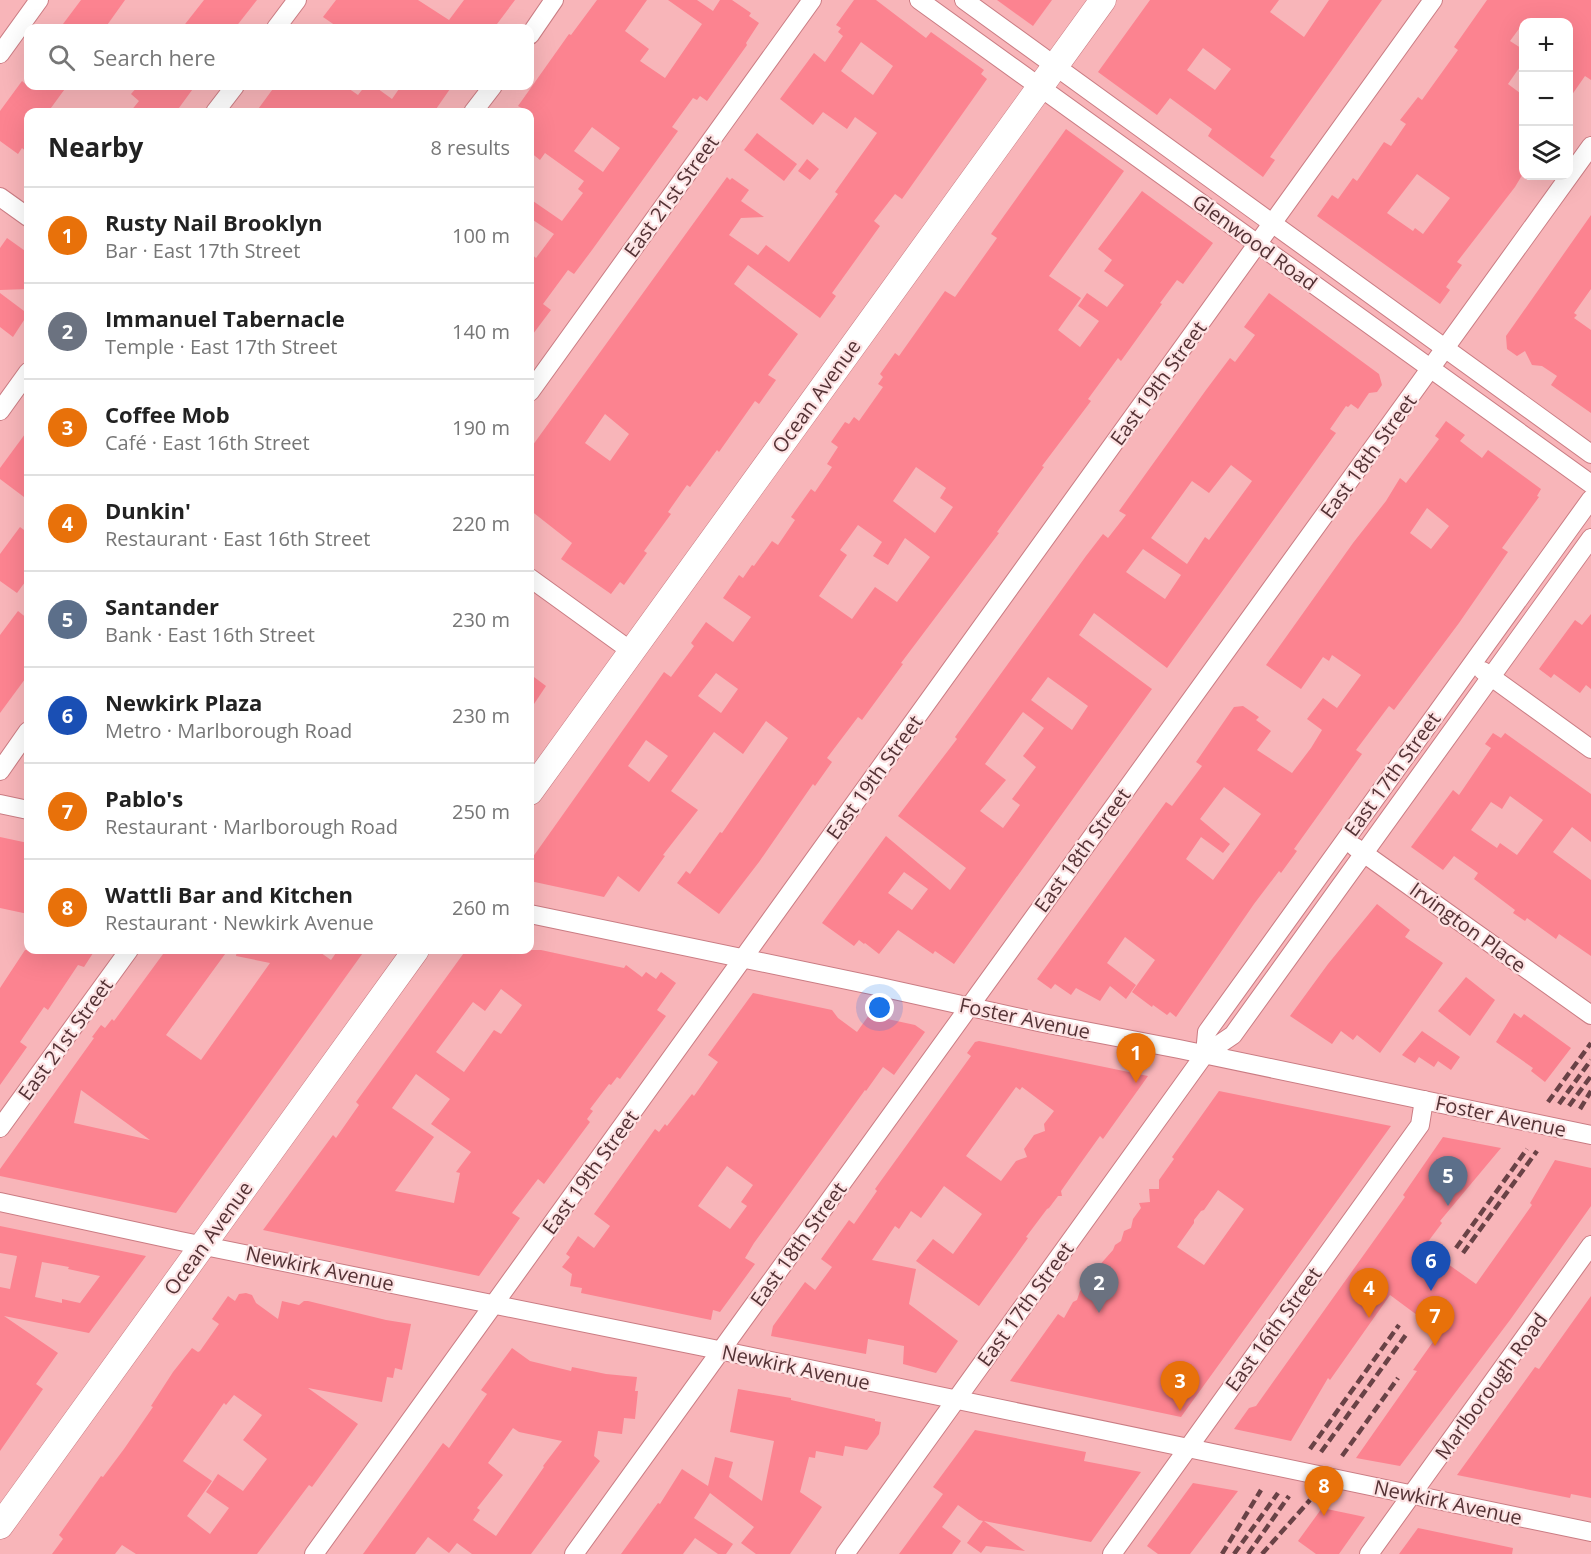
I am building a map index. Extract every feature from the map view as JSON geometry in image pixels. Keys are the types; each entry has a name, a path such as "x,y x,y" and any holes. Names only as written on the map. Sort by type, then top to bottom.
{"main road":[{"name":"Ocean Avenue","path":"534,786 1103,0"},
{"name":"Ocean Avenue","path":"0,1526 413,954"}],"street":[{"path":"0,54 39,0"},
{"path":"279,24 297,0"},
{"path":"534,29 555,0"},
{"name":"East 21st Street","path":"534,386 812,0"},
{"name":"Glenwood Road","path":"919,0 1591,484"},
{"name":"Glenwood Road","path":"964,0 1591,454"},
{"name":"East 19th Street","path":"314,1554 1433,0"},
{"path":"218,108 232,90"},
{"path":"476,108 490,90"},
{"name":"East 18th Street","path":"574,1554 1591,146"},
{"path":"0,197 24,214"},
{"path":"0,411 24,378"},
{"name":"East 17th Street","path":"1205,1054 1207,1032 1591,499"},
{"name":"East 17th Street","path":"845,1554 1205,1054 1233,1035 1591,538"},
{"path":"534,581 631,651"},
{"path":"1473,663 1591,749"},
{"path":"0,771 24,737"},
{"path":"0,804 24,809"},
{"name":"Irvington Place","path":"1345,840 1591,1015"},
{"name":"Foster Avenue","path":"534,915 1591,1135"},
{"name":"East 21st Street","path":"0,1128 126,954"},
{"name":"East 16th Street","path":"1112,1554 1420,1125 1425,1100"},
{"name":"Newkirk Avenue","path":"0,1202 1591,1532"},
{"name":"Marlborough Road","path":"1369,1554 1591,1245"}],"building":[{"path":"81,0 125,0 108,24 63,24"},
{"path":"204,0 257,0 238,24 185,24"},
{"path":"336,0 418,0 449,20 464,0 515,0 497,24 333,24 323,17"},
{"path":"597,0 647,0 625,31 649,49 640,61 665,78 702,24 668,0 697,0 713,11 720,0 732,0 751,13 749,16 759,23 746,43 747,45 707,101 700,96 697,100 693,98 672,127 678,131 592,250 574,274 568,270 543,304 551,310 534,333 534,256 536,258 554,234 534,221 534,202 562,221 583,193 578,189 584,181 545,153 540,160 534,155 534,108 518,106 529,90 534,90 534,83 569,34 571,35","holes":["592,127 620,148 603,172 574,151"]},
{"path":"854,0 876,0 926,38 931,32 984,70 981,74 987,79 902,199 895,194 874,221 880,226 832,293 836,296 820,318 748,265 734,284 798,334 768,375 776,380 759,404 755,401 719,452 717,450 690,487 687,485 668,512 671,514 644,551 647,553 624,585 620,582 611,594 561,559 572,543 534,513 534,443 727,177 749,190 741,201 764,217 741,218 729,235 758,255 766,245 789,262 838,194 835,192 877,133 855,117 847,129 823,112 813,125 780,99 814,53 825,62 843,36 838,32 841,28 836,25","holes":["861,42 893,66 873,95 841,71","605,414 629,434 610,461 585,443"]},
{"path":"997,0 1052,0 1033,26"},
{"path":"1150,0 1279,0 1270,12 1304,37 1329,0 1382,0 1270,157 1275,160 1263,177 1208,136 1212,129 1170,98 1157,115 1098,72","holes":["1203,48 1231,69 1215,90 1187,70"]},
{"path":"1487,0 1591,0 1591,80 1585,76 1573,93 1573,18 1519,18 1519,29 1510,41 1519,47 1519,68 1508,84 1519,92 1519,180 1457,262 1462,265 1446,287 1450,290 1440,304 1317,216 1332,195 1338,199 1353,178 1357,181 1384,142 1391,146 1406,124 1400,120 1418,97 1422,100 1458,50 1454,47","holes":["1417,174 1450,198 1423,234 1415,228 1413,231 1387,213"]},
{"path":"22,81 24,90 64,90 51,108 24,108 24,150 22,148 18,154 0,141 0,111"},
{"path":"134,90 192,90 179,108 133,108 139,101 131,94"},
{"path":"272,90 351,90 358,95 362,90 380,90 392,99 398,90 449,90 437,108 259,108"},
{"path":"1066,129 1124,171 1049,276 1081,298 1058,330 1080,347 1099,321 1078,306 1087,293 1107,307 1124,285 1104,271 1112,260 1098,249 1142,191 1213,243 1183,284 1177,280 1121,361 1118,358 1088,399 1091,401 1042,466 1044,467 997,532 999,533 901,663 903,664 862,720 858,717 827,758 832,762 815,786 813,784 759,862 719,914 677,883 686,871 690,874 720,832 722,833 788,738 766,721 743,754 714,732 671,791 698,810 663,855 665,856 639,892 618,876 604,897 534,882 534,855 664,672 671,677 694,646 691,643 706,622 733,642 751,617 723,598 739,575 743,578 772,541 778,545 795,520 791,517 811,489 815,492 832,467 827,464 838,447 831,442 845,422 849,424 854,417 859,421 883,387 878,384 883,377 880,374 895,353 899,356 945,291 955,297 997,238 991,234","holes":["916,467 946,488 940,498 953,507 935,533 893,501","858,525 882,542 873,556 888,565 905,538 930,557 897,602 875,587 852,619 819,596 847,555 840,550","716,673 738,689 721,713 698,696","646,740 668,756 649,782 628,766"]},
{"path":"757,133 797,164 784,181 744,150"},
{"path":"807,159 819,169 810,180 798,171"},
{"path":"1591,215 1591,289 1574,313 1577,315 1574,318 1591,330 1591,413 1551,385 1557,376 1542,366 1532,365 1525,351 1517,356 1507,349 1506,336"},
{"path":"7,238 24,250 24,289 0,290 0,248"},
{"path":"0,293 24,311 24,320 13,337 0,327"},
{"path":"1269,293 1379,374 1382,385 1377,392 1369,393 1358,409 1351,404 1346,406 1330,429 1336,433 1167,668 1094,613 1079,635 1152,689 954,964 935,951 933,954 898,930 879,954 859,940 854,946 822,923 886,836 950,890 966,868 898,816 957,739 955,737 1086,556 1103,534 1108,538 1126,515 1119,511 1206,390 1230,358 1235,362 1255,335 1244,327","holes":["1231,465 1252,481 1209,540 1205,537 1187,564 1151,538 1192,481 1209,493","1143,549 1181,575 1165,599 1126,572","1048,677 1088,706 1072,730 1031,700","1023,712 1044,728 1023,756 1036,767 1012,799 1020,805 1003,828 980,811 1006,780 985,764","904,872 928,889 912,910 888,893"]},
{"path":"1446,421 1465,435 1460,441 1482,458 1488,450 1541,489 1537,496 1539,497 1502,548 1508,552 1459,623 1394,710 1389,706 1356,750 1362,754 1294,849 1297,851 1254,904 1176,1017 1170,1012 1167,1015 1153,1005 1152,1007 1132,992 1155,960 1125,937 1107,963 1136,985 1126,999 1110,986 1100,1001 1076,988 1071,995 1055,984 1051,989 1037,979 1166,802 1172,806 1202,766 1196,762 1234,707 1243,706 1259,717 1256,720 1271,731 1257,750 1292,773 1311,748 1322,730 1307,719 1323,698 1337,708 1361,675 1332,655 1329,661 1323,657 1301,689 1266,665 1353,543 1386,501 1400,478 1406,483 1439,439 1435,436","holes":["1427,508 1449,526 1431,549 1410,533","1224,787 1261,814 1213,880 1186,859 1201,837 1223,853 1230,844 1200,819"]},
{"path":"24,435 24,497 0,479 0,468"},
{"path":"20,527 24,530 24,583 17,593 0,581 0,554"},
{"path":"18,611 24,616 24,680 0,713 0,635"},
{"path":"1591,614 1591,689 1586,685 1580,693 1554,674 1551,678 1539,669 1575,620 1582,625"},
{"path":"534,677 546,686 534,704"},
{"path":"1493,733 1501,738 1505,733 1591,794 1591,842 1572,827 1553,852 1591,880 1591,956 1559,934 1556,939 1527,918 1525,921 1513,913 1515,910 1474,879 1478,873 1454,856 1443,870 1411,847 1453,790 1459,795 1491,748 1485,744","holes":["1510,796 1543,820 1517,855 1500,843 1497,848 1471,830 1491,802 1502,809"]},
{"path":"0,837 24,842 24,913 0,908"},
{"path":"1377,904 1410,930 1405,937 1443,963 1380,1053 1357,1035 1353,1040 1341,1031 1332,1044 1290,1016 1328,964"},
{"path":"534,950 541,950 624,968 626,965 642,977 646,972 656,979 661,972 676,983 657,1010 666,1016 620,1079 617,1077 611,1085 609,1084 590,1109 593,1111 587,1119 590,1122 544,1184 538,1179 512,1213 520,1218 479,1276 263,1230 333,1135 336,1138 359,1105 356,1102 463,954 534,954","holes":["501,989 522,1005 501,1034 494,1030 464,1072 436,1052 473,1002 485,1011","416,1074 450,1099 431,1124 471,1152 456,1172 460,1173 454,1203 395,1191 434,1137 392,1108"]},
{"path":"24,952 24,954 92,954 84,967 78,965 48,1010 44,1007 20,1042 27,1047 0,1085 0,988"},
{"path":"163,954 225,954 166,1035 201,1060 270,963 236,956 236,954 323,954 331,960 335,954 362,954 176,1213 0,1176 0,1169 94,1038 92,1037 101,1025 105,1028 112,1019 114,1021","holes":["81,1090 150,1140 74,1123"]},
{"path":"1466,977 1495,1000 1470,1036 1438,1011"},
{"path":"753,993 832,1010 838,1018 857,1032 869,1015 915,1025 925,1032 894,1075 883,1067 865,1090 754,1243 745,1258 755,1264 720,1312 713,1310 711,1320 581,1293 582,1288 570,1286 572,1274 562,1267 570,1257 566,1254 578,1236 594,1248 610,1226 594,1214 655,1129 659,1132 665,1124 667,1126 692,1094 694,1096 718,1062 708,1055","holes":["727,1166 753,1185 741,1202 747,1206 730,1229 698,1206"]},
{"path":"1514,1013 1521,1018 1524,1014 1571,1048 1545,1082 1531,1071 1533,1068 1496,1042"},
{"path":"1422,1031 1460,1057 1451,1070 1438,1061 1434,1067 1419,1057 1415,1063 1402,1055"},
{"path":"975,1042 1148,1076 1103,1139 1100,1136 1061,1191 1062,1196 1058,1196 1047,1209 979,1306 916,1261 933,1239 953,1254 982,1214 944,1186 921,1218 911,1211 899,1229 895,1226 872,1260 916,1269 909,1304 958,1341 936,1373 903,1364 904,1346 868,1339 866,1354 771,1336 773,1326 805,1282 815,1290 832,1267 821,1259 849,1220 854,1224 877,1191 875,1189 971,1056 967,1053","holes":["1016,1087 1020,1090 1022,1087 1054,1111 1044,1124 1045,1131 1034,1135 1024,1149 1027,1157 1016,1161 1001,1181 966,1156"]},
{"path":"1219,1091 1391,1126 1181,1417 1010,1381 1058,1314 1064,1318 1073,1302 1077,1300 1080,1291 1095,1275 1097,1268 1115,1245 1121,1241 1124,1231 1131,1228 1133,1219 1141,1208 1139,1203 1150,1202 1149,1189 1159,1189 1159,1180 1174,1159 1172,1157","holes":["1218,1190 1244,1209 1204,1265 1177,1247 1194,1220"]},
{"path":"1443,1137 1501,1148 1440,1221 1442,1223 1424,1247 1476,1284 1532,1205 1530,1203 1555,1160 1591,1168 1591,1206 1510,1320 1400,1466 1356,1458 1417,1371 1413,1370 1440,1332 1390,1295 1330,1380 1328,1378 1291,1441 1234,1429 1249,1408 1256,1406 1405,1197 1403,1195"},
{"path":"0,1226 146,1256 89,1333 4,1316 58,1353 36,1384 43,1389 0,1451 0,1287 10,1289 17,1256 0,1253","holes":["42,1262 69,1267 68,1269 100,1276 80,1303 62,1299 62,1303 35,1297"]},
{"path":"239,1294 252,1295 256,1303 278,1319 282,1301 299,1305 308,1301 411,1324 402,1370 395,1368 393,1378 387,1377 382,1402 308,1388 358,1424 312,1487 309,1485 257,1554 136,1554 122,1545 115,1554 52,1554 63,1539 59,1535 101,1476 103,1477 124,1449 153,1407 151,1406 173,1372 192,1348 200,1351 219,1324 212,1319 228,1296 235,1301","holes":["234,1395 262,1415 243,1440 267,1459 243,1491 218,1474 206,1492 229,1508 210,1534 187,1516 212,1481 183,1461 224,1403 226,1405"]},
{"path":"1591,1296 1591,1498 1571,1494 1570,1498 1457,1475 1535,1367 1539,1369"},
{"path":"512,1348 530,1361 571,1371 572,1367 637,1377 635,1391 638,1391 635,1419 624,1418 622,1434 598,1431 594,1456 600,1461 531,1554 472,1554 457,1543 449,1553 428,1537 415,1554 363,1554 443,1443 449,1448 487,1394 481,1390","holes":["513,1428 519,1432 562,1441 496,1536 473,1520 480,1510 477,1508 503,1475 488,1463"]},
{"path":"738,1389 791,1398 791,1400 875,1419 881,1422 879,1434 867,1450 845,1446 843,1456 816,1451 815,1458 809,1457 800,1492 822,1507 790,1554 756,1554 741,1543 754,1527 710,1493 694,1518 733,1544 726,1554 718,1554 695,1538 683,1554 621,1554 658,1503 660,1504 682,1469 708,1486 715,1457 733,1462 729,1477 762,1501 774,1441 730,1432"},
{"path":"975,1430 1086,1452 1084,1461 1141,1472 1091,1542 984,1521 1025,1551 986,1546 981,1553 967,1543 983,1521 958,1505 942,1527 961,1541 952,1554 899,1554 943,1494 933,1487"},
{"path":"1193,1483 1238,1491 1190,1554 1158,1554 1147,1546"},
{"path":"1322,1508 1365,1517 1339,1554 1316,1554 1298,1541"},
{"path":"1418,1528 1513,1548 1512,1554 1399,1554"}],"railway":[{"path":"1548,1102 1591,1043"},
{"path":"1559,1104 1591,1060"},
{"path":"1569,1106 1591,1076"},
{"path":"1580,1109 1591,1091"},
{"path":"1456,1248 1527,1149"},
{"path":"1463,1253 1537,1151"},
{"path":"1310,1449 1399,1325"},
{"path":"1321,1452 1408,1332"},
{"path":"1342,1456 1398,1378"},
{"path":"1222,1554 1261,1490"},
{"path":"1234,1554 1278,1493"},
{"path":"1248,1554 1289,1496"},
{"path":"1262,1554 1310,1500"}],"place":[{"name":"Rusty Nail Brooklyn","path":"1136,1083"},
{"name":"Santander","path":"1448,1206"},
{"name":"Newkirk Plaza","path":"1431,1291"},
{"name":"Immanuel Tabernacle","path":"1099,1313"},
{"name":"Dunkin'","path":"1369,1318"},
{"name":"Pablo's","path":"1435,1346"},
{"name":"Coffee Mob","path":"1180,1411"},
{"name":"Wattli Bar and Kitchen","path":"1324,1516"}]}
